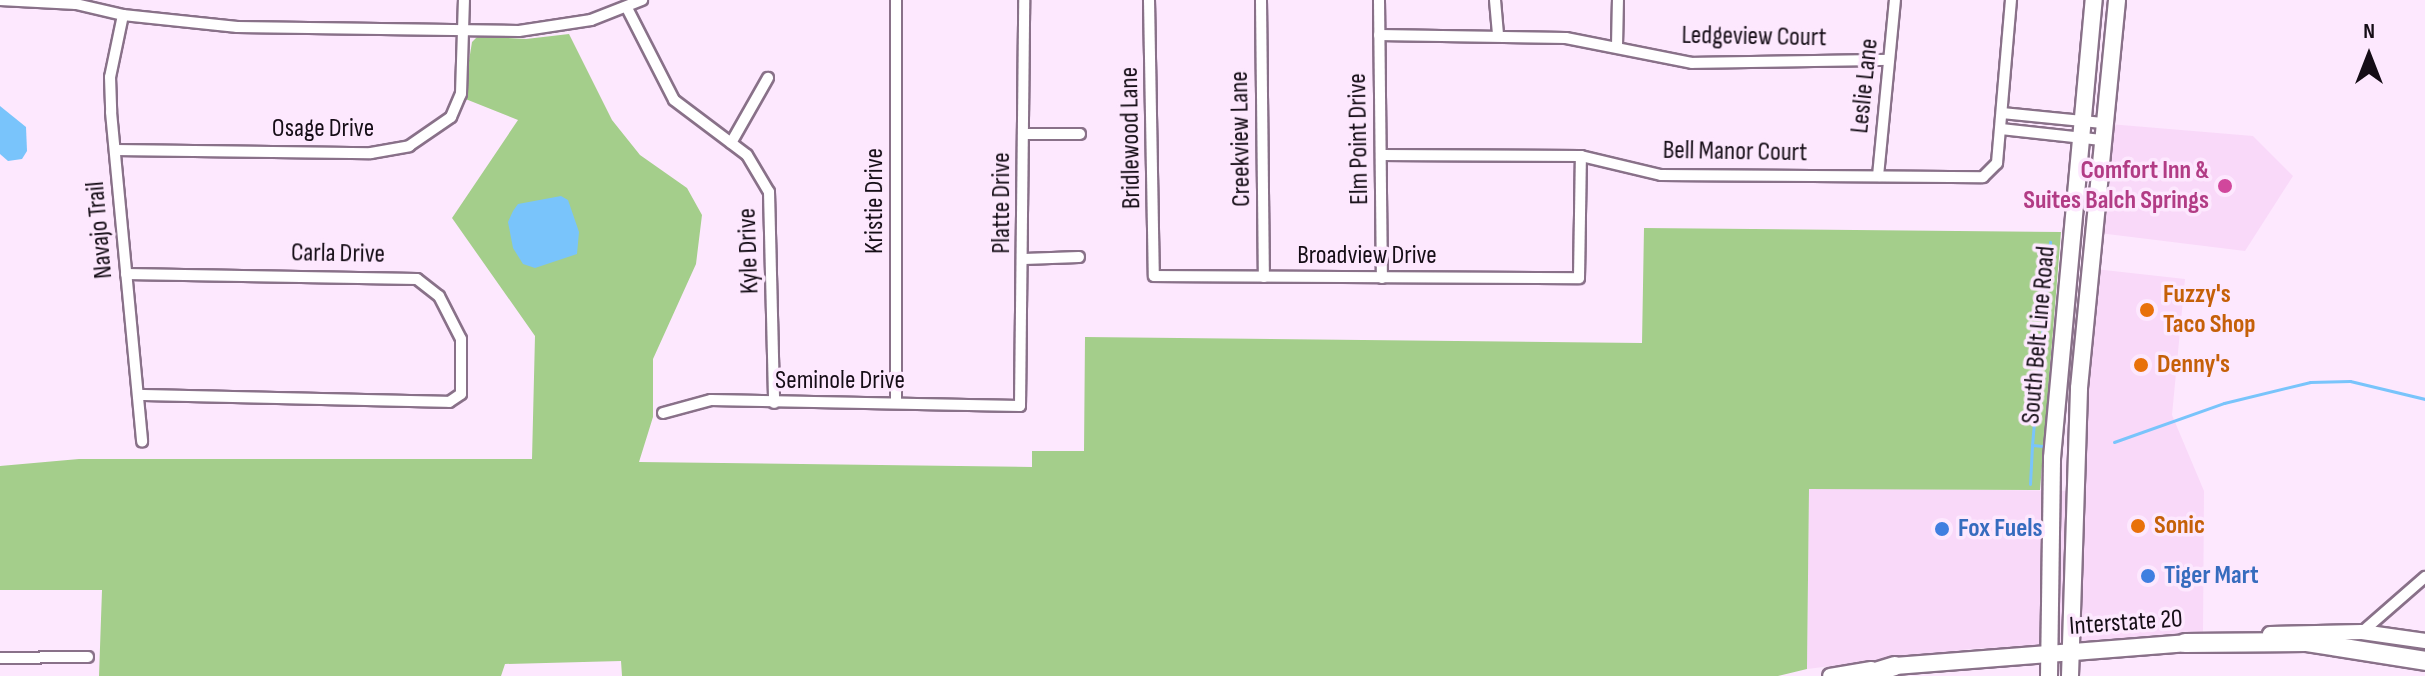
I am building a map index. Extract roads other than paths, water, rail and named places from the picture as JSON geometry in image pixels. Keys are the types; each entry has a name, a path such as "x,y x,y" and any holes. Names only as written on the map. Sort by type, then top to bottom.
{"highway":[{"path":"2185,643 2307,642 2425,661"},
{"path":"1862,676 1895,666"}],"main road":[{"name":"South Belt Line Road","path":"2049,676 2051,500 2094,0"},
{"name":"South Belt Line Road","path":"2070,676 2079,388 2117,0"},
{"path":"2064,329 2084,330"},
{"path":"2059,387 2079,388"},
{"path":"2051,500 2074,500"},
{"name":"Interstate 20","path":"1830,676 1895,666 2049,652 2362,632 2425,641"}],"street":[{"path":"0,0 76,4 123,15 237,27 464,31 549,29 627,8 642,0"},
{"name":"Osage Drive","path":"115,150 371,153 409,146 451,117 463,79 464,0"},
{"name":"Kristie Drive","path":"896,0 896,403"},
{"name":"Platte Drive","path":"1020,406 1024,259 1024,0"},
{"name":"Bridlewood Lane","path":"1149,0 1154,276"},
{"name":"Creekview Lane","path":"1261,0 1264,277"},
{"name":"Elm Point Drive","path":"1379,0 1382,278"},
{"path":"1495,0 1498,36"},
{"path":"1617,46 1618,0"},
{"name":"Leslie Lane","path":"1878,176 1895,0"},
{"path":"2011,0 2001,129 2081,130 2103,123"},
{"name":"Kyle Drive","path":"627,8 674,100 731,143 761,173 773,213 774,403"},
{"name":"Navajo Trail","path":"123,15 110,77 142,442"},
{"name":"Ledgeview Court","path":"1379,35 1498,36 1617,46 1692,63 1889,60"},
{"path":"731,143 768,78"},
{"path":"2002,113 2081,130 2101,140"},
{"name":"Bell Manor Court","path":"1381,155 1581,156 1661,175 1983,177 1992,171 2001,129"},
{"path":"1024,134 1080,134"},
{"name":"Broadview Drive","path":"1154,276 1579,278 1581,156"},
{"path":"1024,259 1079,257"},
{"name":"Carla Drive","path":"126,274 417,279 439,296 453,318 461,339 461,394 449,402 138,395"},
{"name":"Seminole Drive","path":"663,413 696,401 1020,406"},
{"path":"2362,632 2425,577"},
{"path":"0,658 88,657"}],"water":[{"path":"0,106 26,127 27,151 22,159 8,161 0,154"},
{"path":"561,196 568,200 579,232 577,254 535,268 523,264 513,248 508,222 513,211 518,204"}],"waterway":[{"path":"2032,445 2050,242"},
{"path":"2114,442 2224,403 2310,382 2350,381 2425,399"},
{"path":"2030,484 2032,445 2043,446"}],"place":[{"name":"Comfort Inn & Suites Balch Springs","path":"2225,186"},
{"name":"Fuzzy's Taco Shop","path":"2147,310"},
{"name":"Denny's","path":"2141,365"},
{"name":"Sonic","path":"2138,526"},
{"name":"Fox Fuels","path":"1942,529"},
{"name":"Tiger Mart","path":"2148,576"}]}
